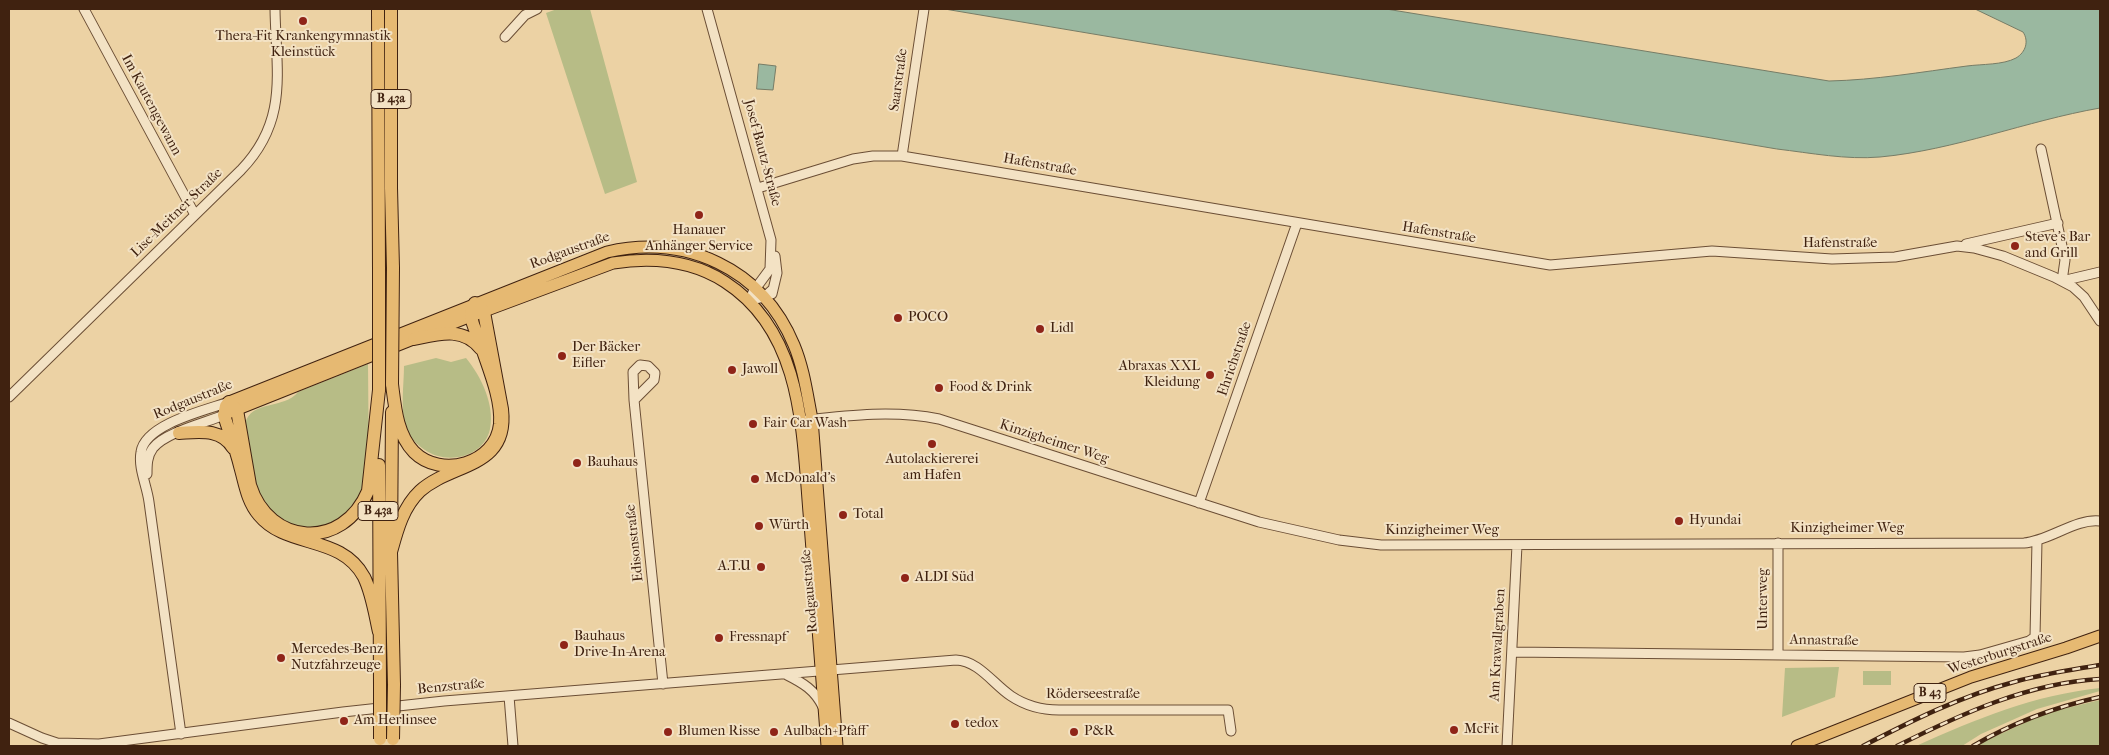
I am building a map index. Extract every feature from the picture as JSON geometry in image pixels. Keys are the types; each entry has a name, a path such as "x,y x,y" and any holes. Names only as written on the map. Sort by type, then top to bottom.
{"highway":[{"name":"B 43a","path":"378,9 379,632 380,685 386,743"},
{"name":"B 43a","path":"386,743 394,685 390,552 393,268 391,9"},
{"path":"392,384 397,419 406,441 414,452 424,460 435,465 452,466 464,464 478,458 488,449 496,437 500,423 493,378 471,316 479,307"},
{"path":"390,552 404,511 416,495 436,480 483,458 493,448 501,433 503,422 502,409 479,307"},
{"path":"414,339 455,332 468,337 483,352"},
{"path":"379,390 370,479 364,501 341,525 315,534 297,532 281,526 268,516 258,504 250,485 233,406 226,406 224,415 250,500 264,521 283,534 332,548 348,558 359,570 368,587 379,632"},
{"path":"179,433 203,431 216,434 226,440 237,456"}],"main road":[{"name":"Rodgaustraße","path":"233,406 479,307 607,252 640,246 655,246 692,252 723,265 759,293 774,309 788,333 798,357 807,390 812,419 827,671 824,709 827,746"},
{"name":"Rodgaustraße","path":"479,307 596,268 636,259 687,264 718,277 750,300 771,327 783,350 795,387 837,746"},
{"name":"Rodgaustraße","path":"233,406 471,316"},
{"name":"Westerburgstraße","path":"1797,746 1971,677 2100,636"}],"street":[{"name":"Im Kautengewann","path":"84,9 195,215"},
{"name":"Lise-Meitner-Straße","path":"9,396 252,159 263,143 271,125 277,100 275,9"},
{"path":"505,37 525,15 537,9"},
{"name":"Josef-Bautz-Straße","path":"707,9 772,243 770,269 759,293 750,300"},
{"name":"Saarstraße","path":"902,156 924,9"},
{"path":"2040,149 2065,260 2062,281 2100,272"},
{"name":"Hafenstraße","path":"758,188 853,158 902,156 1550,265 1727,250 1807,258 1865,259 1896,257 1957,246 1995,253 2062,281 2080,293 2100,321"},
{"name":"Ehrichstraße","path":"1199,503 1297,223"},
{"path":"1957,246 2058,224"},
{"path":"772,243 777,273 772,298 774,309"},
{"path":"759,293 773,289"},
{"name":"Edisonstraße","path":"634,400 663,684"},
{"name":"Rodgaustraße","path":"181,734 147,490 140,460 143,443 150,435 167,424 233,406"},
{"name":"Kinzigheimer Weg","path":"800,421 888,413 920,415 939,419 1279,527 1361,543 1407,546 2016,543 2038,541 2099,519"},
{"name":"Rodgaustraße","path":"147,490 147,469 150,453 159,443 224,415"},
{"name":"Annastraße","path":"1512,652 1964,657 1980,655 2032,640 2036,634 2038,541"},
{"name":"Unterweg","path":"1778,544 1778,654"},
{"name":"Am Krawallgraben","path":"1507,746 1517,546"},
{"path":"2084,642 2100,629"},
{"name":"Röderseestraße","path":"827,671 962,660 975,666 1009,695 1036,708 1059,710 1228,710 1231,731"},
{"name":"Benzstraße","path":"9,723 49,741 74,745 99,744 343,712 509,696 827,671"},
{"path":"786,674 807,686 818,698 824,709"},
{"path":"509,696 513,746"}],"shaded area":[{"path":"557,9 590,9 637,182 605,194 546,13"},
{"path":"945,9 1386,9 1829,81 1999,63 2019,56 2024,50 2026,43 2023,32 1975,9 2100,9 2100,108 1936,148 1880,157 1841,157 1777,149"},
{"path":"759,64 776,66 773,90 757,89"},
{"path":"436,358 451,362 466,358 482,382 489,401 491,420 486,439 480,447 463,456 443,457 425,450 409,434 404,420 404,366"},
{"path":"368,364 369,479 355,510 322,530 283,525 255,494 245,424 248,416 254,411 285,401 292,398 298,392"},
{"path":"1839,667 1835,697 1782,717 1785,668"},
{"path":"1863,671 1891,671 1891,685 1863,685"},
{"path":"2100,688 2100,691 2037,709 1981,734 1962,746 1916,746 1983,718 2029,702 2076,691"},
{"path":"2100,700 2100,746 1974,746 2046,713"}],"railway":[{"path":"1863,746 1918,718 1975,694 2035,677 2100,665"},
{"path":"1897,746 1996,702 2047,687 2100,679"},
{"path":"1973,746 2003,730 2034,717 2100,697"}],"place":[{"name":"Thera-Fit Krankengymnastik Kleinstück","path":"303,21"},
{"name":"Hanauer Anhänger Service","path":"699,215"},
{"name":"Steve's Bar and Grill","path":"2015,246"},
{"name":"POCO","path":"898,318"},
{"name":"Lidl","path":"1040,329"},
{"name":"Der Bäcker Eifler","path":"562,356"},
{"name":"Jawoll","path":"732,370"},
{"name":"Abraxas XXL Kleidung","path":"1210,375"},
{"name":"Food & Drink","path":"939,388"},
{"name":"Fair Car Wash","path":"753,424"},
{"name":"Autolackiererei am Hafen","path":"932,444"},
{"name":"Bauhaus","path":"577,463"},
{"name":"McDonald's","path":"755,479"},
{"name":"Total","path":"843,515"},
{"name":"Hyundai","path":"1679,521"},
{"name":"Würth","path":"759,526"},
{"name":"A.T.U","path":"761,567"},
{"name":"ALDI Süd","path":"905,578"},
{"name":"Fressnapf","path":"719,638"},
{"name":"Bauhaus Drive-In-Arena","path":"564,645"},
{"name":"Mercedes-Benz Nutzfahrzeuge","path":"281,658"},
{"name":"Am Herlinsee","path":"344,721"},
{"name":"tedox","path":"955,724"},
{"name":"McFit","path":"1454,730"},
{"name":"Blumen Risse","path":"668,732"},
{"name":"Aulbach+Pfaff","path":"774,732"},
{"name":"P&R","path":"1074,732"}]}
